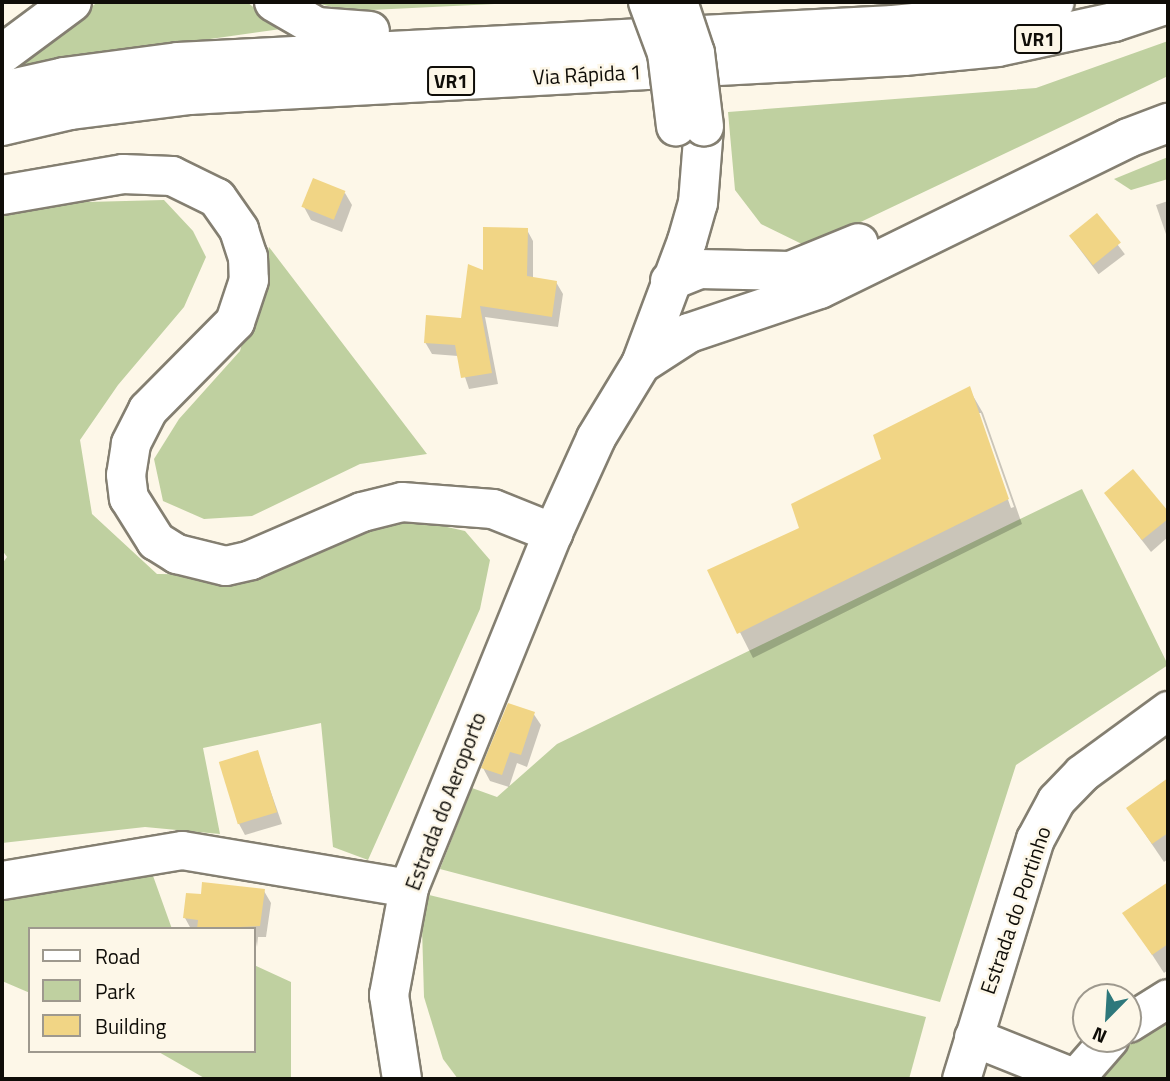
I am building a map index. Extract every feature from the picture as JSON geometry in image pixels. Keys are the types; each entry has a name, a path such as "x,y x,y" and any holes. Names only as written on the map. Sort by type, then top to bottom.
{"main road":[{"path":"2,54 72,2"},
{"path":"274,2 317,27 339,32 644,20 667,52 690,126 698,203 722,245 767,273"},
{"path":"596,438 641,364 662,276 673,197 690,126 695,53 678,2"},
{"name":"Via Rápida 1","path":"2,91 64,77 178,62 644,20 893,25 984,16 1055,2"},
{"name":"Via Rápida 1","path":"2,126 71,110 189,95 904,56 999,47 1114,22 1168,4"},
{"path":"662,276 699,269 767,273 790,271 840,253 1029,157 1168,99"},
{"path":"641,364 689,333 746,311 820,289 1128,138 1168,123"},
{"path":"2,195 123,174 172,176 217,198 239,230 248,257 249,280 235,322 148,410 131,444 126,475 129,498 156,541 177,554 226,566 251,560 362,512 402,502 493,509 553,533"},
{"path":"596,438 617,353 662,276 698,203"},
{"path":"662,276 699,299 746,311"},
{"name":"Estrada do Aeroporto","path":"402,1079 389,995 409,888 553,533 596,438"}],"street":[{"name":"Estrada do Portinho","path":"961,1079 1035,838 1056,800 1082,773 1168,710"},
{"path":"2,880 182,850 409,888"},
{"path":"1142,1014 1168,998"},
{"path":"973,1037 1077,1079 1098,1053"}],"green space":[{"path":"98,2 247,2 281,29 5,68"},
{"path":"311,2 535,2 350,11"},
{"path":"1168,41 1168,76 808,247 761,224 735,190 728,112 1036,88"},
{"path":"1168,157 1168,179 1131,190 1114,179"},
{"path":"164,200 193,231 206,257 184,307 118,385 80,440 92,514 157,574 253,575 355,526 416,520 465,531 490,560 480,609 368,860 333,847 321,723 203,748 220,834 145,827 2,843 2,564 7,557 2,550 2,214 48,203"},
{"path":"269,247 427,454 360,464 252,516 204,519 163,501 154,459 179,419 240,351"},
{"path":"1082,489 1168,665 1016,765 940,1002 440,869 472,788 497,797 557,744"},
{"path":"152,873 171,927 28,927 28,992 2,981 2,887"},
{"path":"421,893 926,1017 909,1079 458,1079 443,1059 424,997"},
{"path":"256,966 291,982 291,1079 206,1079 160,1053 256,1053"},
{"path":"1168,1015 1168,1079 1095,1077 1118,1053 1142,1053 1142,1028"}],"building":[{"path":"313,178 345,191 334,220 301,207"},
{"path":"1097,213 1121,243 1093,265 1069,236"},
{"path":"483,227 528,228 527,276 557,281 552,317 480,306 492,373 461,378 455,345 424,343 426,315 461,318 468,264 483,270"},
{"path":"970,386 1009,499 737,634 707,570 799,528 791,504 881,459 873,435"},
{"path":"1133,469 1168,511 1168,519 1142,540 1104,493"},
{"path":"508,703 535,712 521,755 510,752 502,775 481,768"},
{"path":"258,750 277,812 238,824 219,762"},
{"path":"1168,778 1168,833 1152,844 1126,808"},
{"path":"202,882 265,889 260,926 197,927 198,920 183,918 186,893 201,894"},
{"path":"1168,882 1168,944 1152,955 1122,913"}]}
